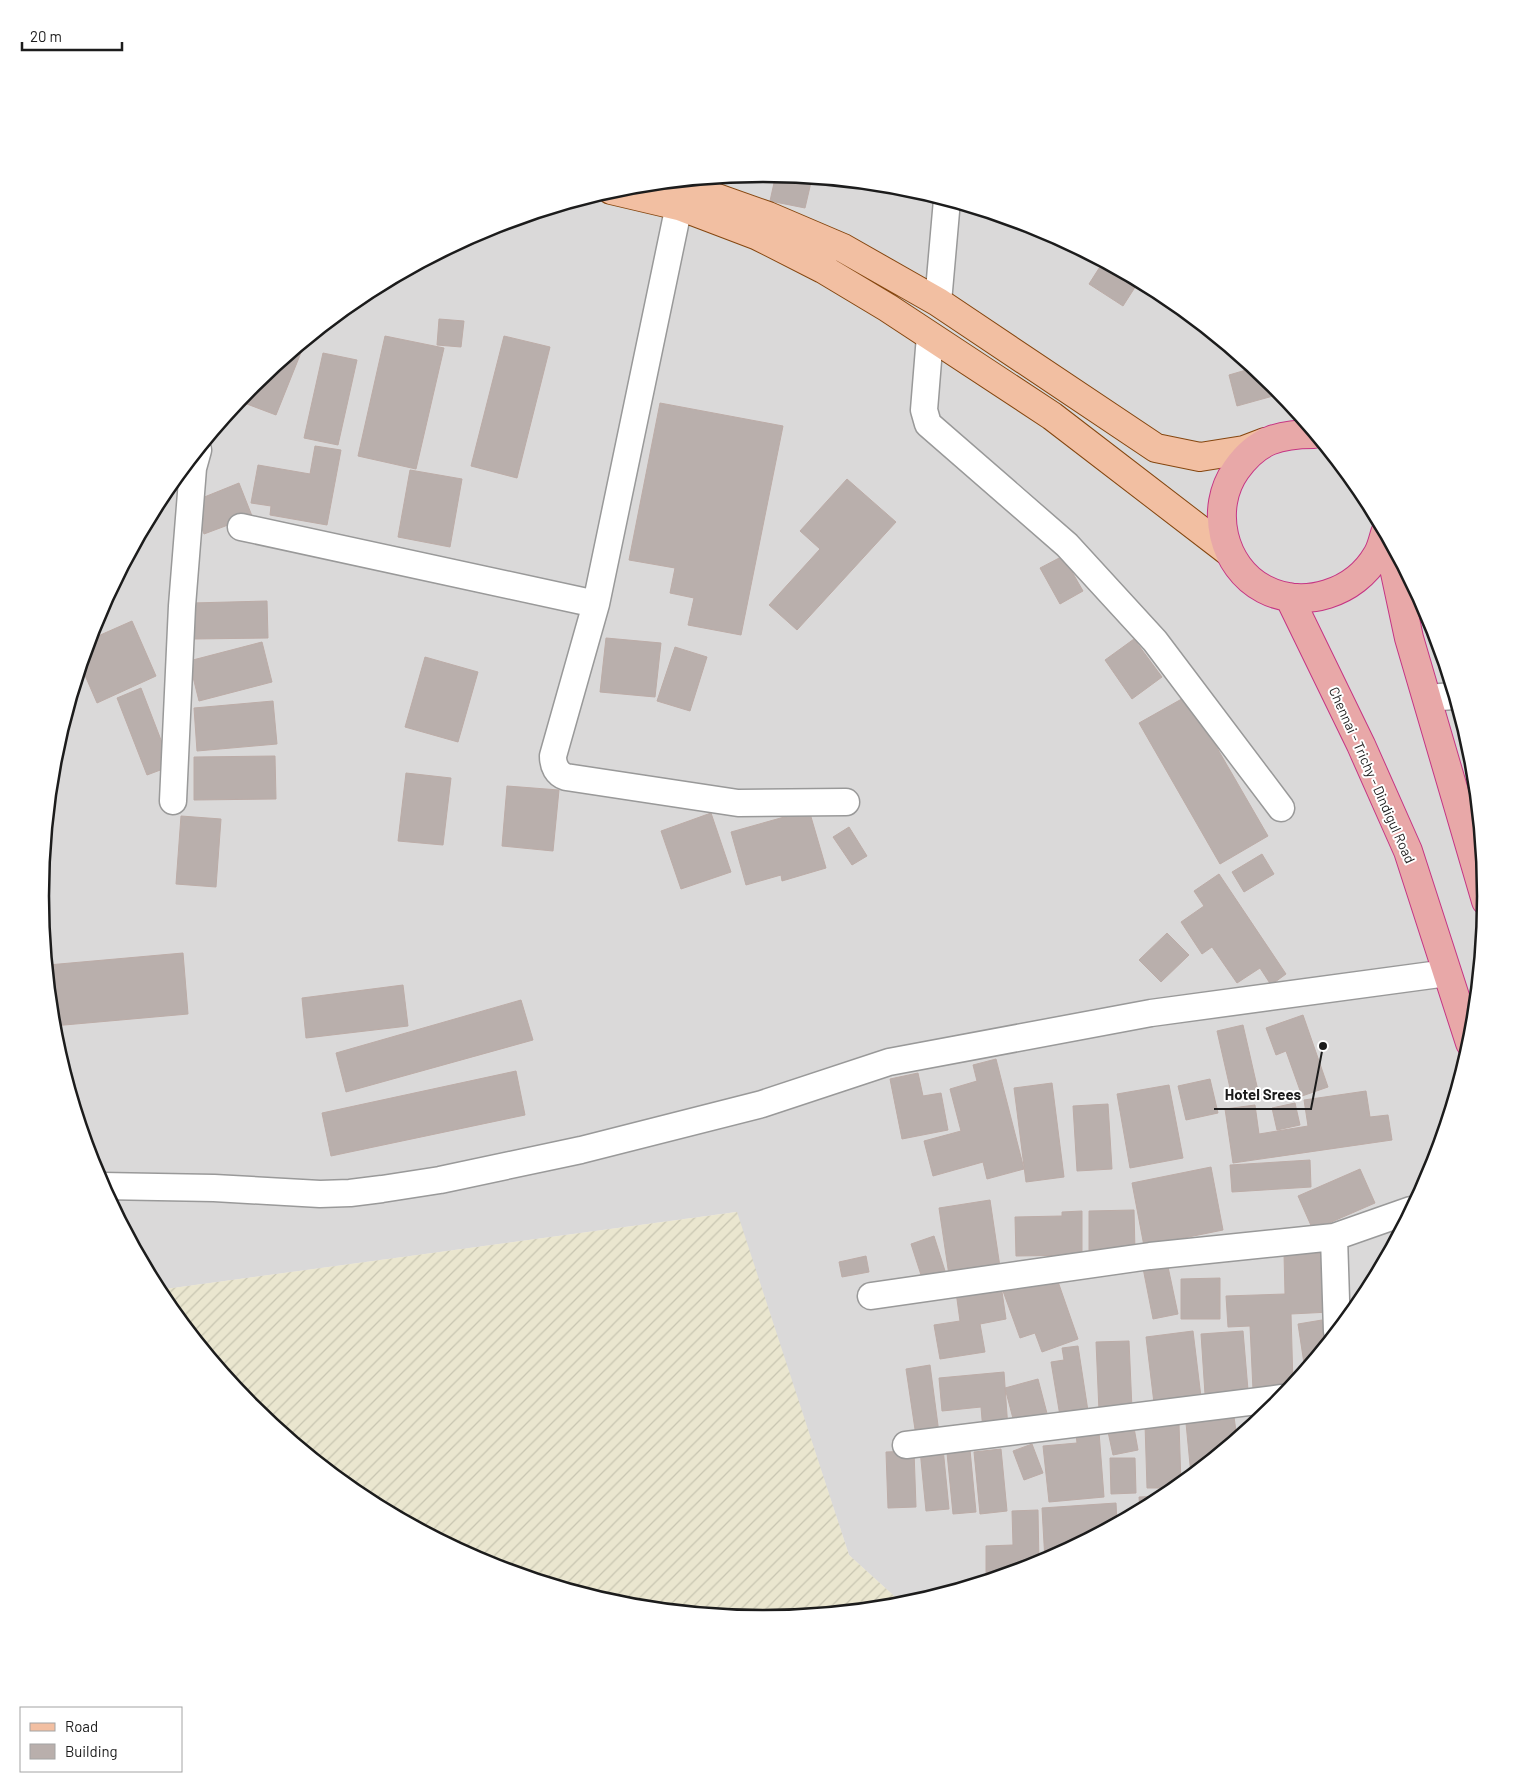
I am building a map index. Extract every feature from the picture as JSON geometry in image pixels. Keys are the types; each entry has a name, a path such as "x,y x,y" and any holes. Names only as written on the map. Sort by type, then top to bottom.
{"highway":[{"path":"1293,418 1283,430 1245,457 1230,478 1222,502 1222,528 1230,552 1244,573 1264,589 1289,597 1315,598 1340,590 1362,575 1377,554 1382,540"},
{"path":"1265,442 1291,434 1308,434"},
{"path":"1392,557 1409,638 1476,867"},
{"name":"Chennai - Trichy - Dindigul Road","path":"1289,597 1361,745 1408,851 1465,1028"}],"main road":[{"path":"653,191 677,191 768,216 843,248 938,302 1156,448 1200,456 1244,450 1265,442"},
{"path":"677,191 758,236 823,269 888,308 1052,416 1230,552"}],"street":[{"path":"677,191 596,604 553,756 553,762 560,774 566,777 738,803 846,802"},
{"path":"938,302 947,206"},
{"path":"930,336 924,410 928,424 1067,545 1155,641 1281,808"},
{"path":"174,801 182,606 194,463"},
{"path":"241,527 596,604"},
{"path":"1427,698 1448,696"},
{"path":"111,1186 214,1188 320,1194 350,1193 440,1180 619,1140 762,1104 888,1062 1151,1013 1447,973"},
{"path":"871,1296 1150,1256 1334,1237 1404,1213"},
{"path":"1334,1237 1337,1322"},
{"path":"906,1445 1269,1400"}],"shaded area":[{"path":"716,183 810,183 902,195 948,206 1036,236 1079,255 1120,277 1198,329 1268,391 1300,425 1330,461 1382,539 1404,580 1439,666 1453,711 1464,757 1471,803 1476,849 1476,943 1464,1035 1453,1081 1423,1169 1404,1212 1382,1253 1330,1331 1268,1401 1198,1463 1120,1515 1079,1537 993,1572 948,1586 896,1598 849,1555 736,1212 166,1289 122,1212 103,1169 73,1081 62,1035 50,943 50,849 62,757 73,711 103,623 122,580 144,539 196,461 258,391 292,359 328,329 406,277 447,255 533,220 578,206 624,195 670,188"},
{"path":"737,1212 849,1555 896,1598 810,1609 716,1609 624,1597 578,1586 490,1556 447,1537 406,1515 328,1463 258,1401 226,1367 196,1331 166,1289"}],"building":[{"path":"774,182 811,183 805,208 770,201"},
{"path":"1100,266 1135,287 1123,306 1089,284"},
{"path":"439,319 464,321 461,347 437,345"},
{"path":"385,336 444,348 416,469 358,456"},
{"path":"504,336 550,347 517,478 471,466"},
{"path":"302,351 276,415 246,404"},
{"path":"323,353 357,360 338,445 304,438"},
{"path":"1246,370 1273,396 1237,406 1229,375"},
{"path":"660,403 783,426 741,635 688,625 694,598 670,593 675,568 629,560"},
{"path":"315,446 341,450 327,525 270,515 271,506 251,503 258,465 310,474"},
{"path":"410,470 462,479 450,547 398,537"},
{"path":"847,479 896,522 797,630 769,605 820,549 800,531"},
{"path":"239,483 252,516 204,534 192,502"},
{"path":"1063,556 1083,591 1060,604 1040,568"},
{"path":"267,601 268,638 193,639 192,603"},
{"path":"132,621 156,676 97,703 84,674 98,636"},
{"path":"606,638 661,643 655,697 600,692"},
{"path":"1134,639 1162,677 1132,699 1105,660"},
{"path":"262,642 272,682 199,701 189,661"},
{"path":"675,647 707,657 690,711 657,701"},
{"path":"425,657 478,672 458,742 405,727"},
{"path":"141,688 171,766 147,775 117,698"},
{"path":"1187,696 1268,836 1220,864 1139,723"},
{"path":"273,701 277,744 197,751 194,708"},
{"path":"275,756 276,799 194,800 194,757"},
{"path":"406,773 451,778 443,845 398,841"},
{"path":"507,786 559,790 553,851 502,846"},
{"path":"809,810 826,868 782,881 781,875 746,885 731,832"},
{"path":"711,813 731,872 681,889 661,831"},
{"path":"181,816 221,819 216,887 176,884"},
{"path":"849,827 867,856 852,865 833,837"},
{"path":"1262,854 1274,874 1244,892 1232,872"},
{"path":"1219,874 1286,974 1271,985 1260,968 1237,983 1212,947 1202,954 1181,922 1204,906 1194,891"},
{"path":"1167,933 1189,955 1161,982 1139,960"},
{"path":"183,953 188,1014 61,1025 52,965"},
{"path":"403,985 408,1026 306,1038 302,998"},
{"path":"521,1000 533,1040 346,1092 336,1053"},
{"path":"1303,1015 1328,1087 1302,1096 1286,1051 1276,1055 1266,1028"},
{"path":"1243,1025 1259,1095 1233,1101 1217,1031"},
{"path":"996,1059 1024,1169 987,1179 983,1162 933,1176 924,1141 961,1131 950,1089 977,1081 973,1065"},
{"path":"516,1071 525,1115 331,1156 322,1113"},
{"path":"918,1073 923,1096 941,1093 948,1130 902,1139 890,1079"},
{"path":"1210,1079 1218,1113 1186,1120 1178,1086"},
{"path":"1052,1083 1064,1177 1026,1182 1014,1088"},
{"path":"1169,1085 1183,1158 1130,1168 1117,1094"},
{"path":"1366,1091 1370,1117 1388,1115 1392,1140 1233,1163 1225,1109 1255,1105 1259,1134 1308,1126 1304,1100"},
{"path":"1295,1103 1300,1125 1277,1130 1272,1108"},
{"path":"1108,1104 1112,1169 1077,1171 1073,1106"},
{"path":"1310,1160 1311,1187 1232,1192 1230,1165"},
{"path":"1211,1167 1223,1230 1144,1246 1132,1183"},
{"path":"1360,1169 1375,1203 1313,1230 1298,1196"},
{"path":"990,1200 1000,1267 949,1275 939,1208"},
{"path":"1134,1210 1135,1252 1089,1254 1089,1211"},
{"path":"1082,1211 1082,1255 1016,1256 1015,1217 1062,1216 1062,1212"},
{"path":"934,1236 946,1274 923,1281 911,1244"},
{"path":"1328,1253 1330,1312 1291,1314 1293,1375 1280,1389 1253,1390 1250,1326 1228,1327 1226,1296 1285,1294 1284,1254"},
{"path":"866,1256 869,1272 842,1277 839,1262"},
{"path":"1167,1262 1178,1314 1153,1319 1143,1268"},
{"path":"1055,1273 1078,1339 1042,1352 1035,1333 1020,1338 1003,1291"},
{"path":"1220,1278 1220,1319 1181,1319 1181,1279"},
{"path":"1001,1285 1006,1319 980,1324 985,1352 940,1359 934,1325 960,1321 956,1292"},
{"path":"1322,1320 1325,1337 1304,1362 1298,1324"},
{"path":"1193,1331 1201,1397 1154,1403 1146,1337"},
{"path":"1243,1331 1248,1390 1205,1394 1201,1334"},
{"path":"1129,1341 1132,1409 1099,1411 1096,1342"},
{"path":"1078,1346 1088,1411 1060,1416 1051,1362 1064,1360 1062,1348"},
{"path":"930,1365 939,1433 916,1436 906,1369"},
{"path":"1004,1372 1008,1429 983,1431 981,1407 942,1411 939,1378"},
{"path":"1038,1379 1049,1421 1016,1430 1005,1388"},
{"path":"1234,1417 1236,1431 1190,1468 1186,1423"},
{"path":"1133,1422 1138,1450 1113,1455 1107,1427"},
{"path":"1145,1424 1179,1424 1181,1475 1163,1488 1147,1488"},
{"path":"1099,1432 1104,1497 1049,1502 1043,1446 1077,1443 1076,1434"},
{"path":"1032,1444 1043,1473 1024,1480 1013,1451"},
{"path":"943,1448 949,1509 926,1511 920,1450"},
{"path":"1001,1449 1007,1511 980,1514 974,1452"},
{"path":"970,1450 976,1512 953,1514 947,1453"},
{"path":"914,1451 916,1507 888,1508 886,1452"},
{"path":"1110,1458 1135,1458 1136,1493 1111,1494"},
{"path":"1139,1497 1149,1497 1139,1503"},
{"path":"1116,1503 1117,1517 1079,1537 1045,1552 1042,1508"},
{"path":"1038,1510 1039,1555 986,1574 986,1546 1013,1545 1012,1511"}],"place":[{"name":"Hotel Srees","path":"1323,1046"}]}
